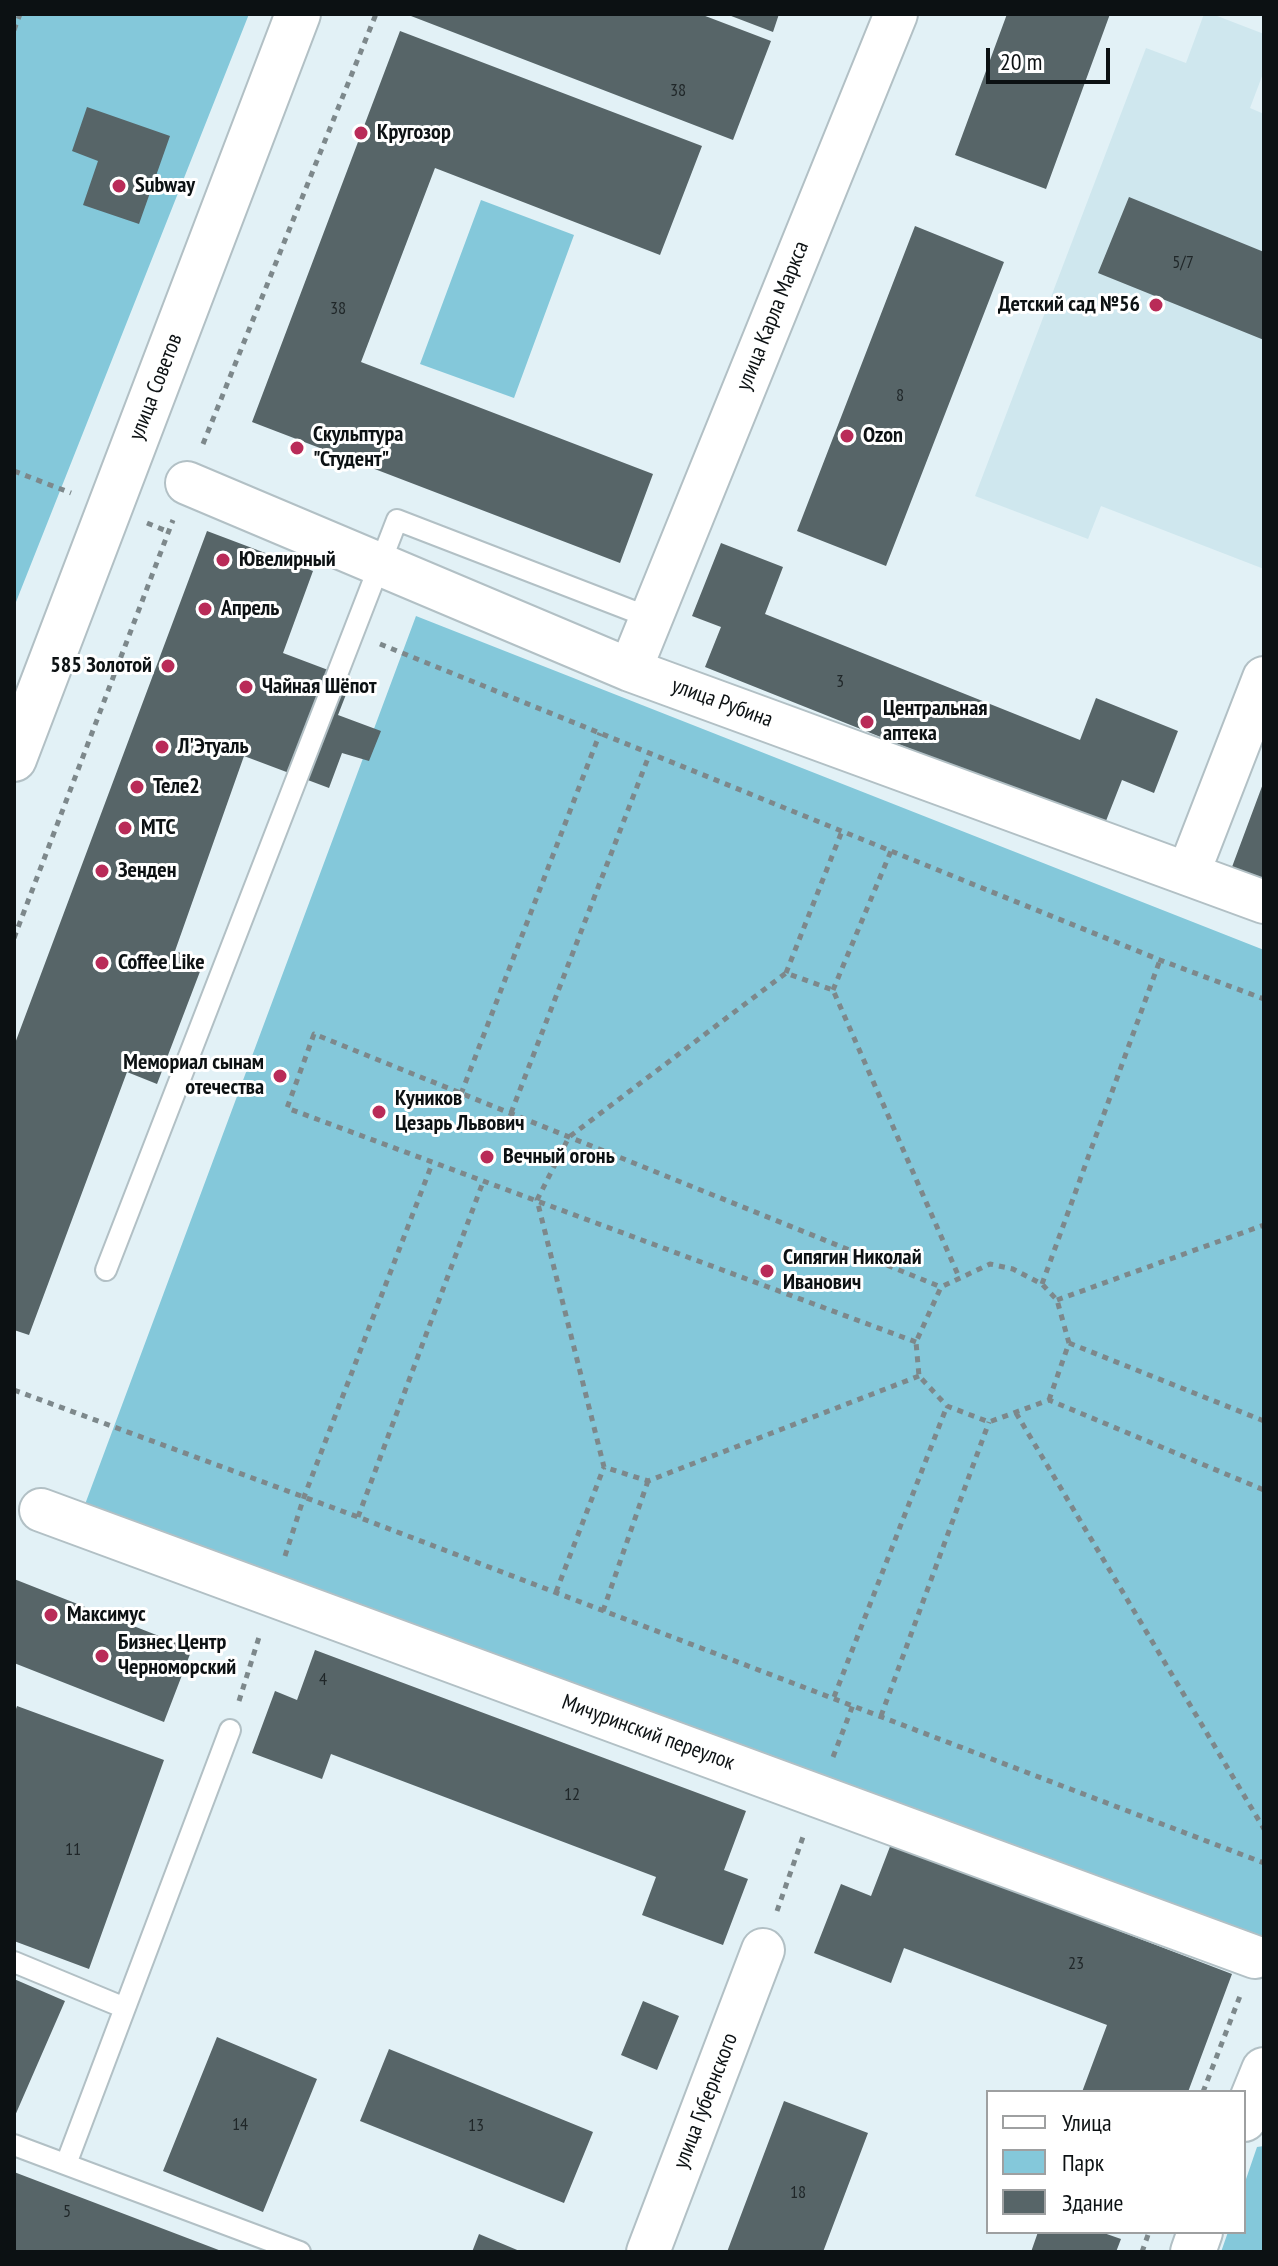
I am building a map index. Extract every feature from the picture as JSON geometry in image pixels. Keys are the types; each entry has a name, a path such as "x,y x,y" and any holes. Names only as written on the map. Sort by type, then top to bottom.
{"street":[{"name":"улица Советов","path":"14,759 298,14"},
{"name":"улица Карла Маркса","path":"630,670 896,14"},
{"name":"улица Рубина","path":"187,483 630,670 1264,902"},
{"path":"1188,874 1264,678"},
{"name":"Мичуринский переулок","path":"41,1510 1255,1957"},
{"name":"улица Губернского","path":"648,2252 763,1950"},
{"path":"1246,2114 1264,2070"}],"lane":[{"path":"106,1270 397,520 651,618"},
{"path":"66,2164 230,1730"},
{"path":"14,1962 125,2008"},
{"path":"14,2145 300,2252"}],"path":[{"path":"14,30 20,14"},
{"path":"14,938 187,483 376,14"},
{"path":"353,633 1160,960 1264,999"},
{"path":"461,1095 600,733"},
{"path":"511,1113 650,753"},
{"path":"556,1592 604,1467 537,1200 569,1137 786,973 842,831"},
{"path":"891,851 833,990 959,1277"},
{"path":"1042,1284 1160,960"},
{"path":"786,973 833,990"},
{"path":"916,1342 287,1108 314,1034 941,1287"},
{"path":"304,1497 432,1164"},
{"path":"358,1517 483,1182"},
{"path":"1057,1300 1264,1225"},
{"path":"1049,1400 1069,1343 1057,1300 1042,1284 1013,1269 990,1264 941,1287 916,1342 919,1376 947,1406 989,1422 1049,1400 1264,1490"},
{"path":"1069,1343 1264,1421"},
{"path":"604,1467 648,1481 919,1376"},
{"path":"14,1390 834,1697 1264,1863"},
{"path":"834,1697 947,1406"},
{"path":"1016,1413 1264,1829"},
{"path":"881,1716 989,1422"},
{"path":"603,1611 648,1481"},
{"path":"1204,2090 1255,1957"}],"shaded area":[{"name":"Детский сад №56","path":"1204,14 1212,14 1264,34 1264,71 1250,108 1264,114 1264,569 1101,506 1088,539 975,496 1146,48 1186,63"}],"green space":[{"path":"14,14 249,14 14,607"},
{"path":"481,200 574,235 514,398 420,364"},
{"path":"416,616 1264,950 1264,1948 84,1507"},
{"path":"1264,2146 1264,2252 1221,2252 1227,2234 1246,2234 1246,2179 1257,2147"}],"building":[{"path":"412,14 700,14 771,41 733,140"},
{"path":"726,14 779,14 773,32"},
{"path":"1007,14 1110,14 1046,189 955,155"},
{"path":"400,31 702,146 660,255 435,168 361,362 653,474 620,563 252,422"},
{"path":"87,107 170,136 139,224 83,205 98,161 72,151"},
{"path":"1129,197 1264,252 1264,340 1098,273"},
{"path":"915,226 1004,262 886,566 797,531"},
{"path":"207,531 313,571 283,653 352,679 338,715 381,731 369,761 342,753 329,788 244,756 175,951 204,961 157,1084 127,1072 29,1335 14,1330 14,1046"},
{"path":"721,543 783,567 765,614 1080,740 1096,698 1178,731 1154,793 1122,780 1104,826 705,667 721,627 692,616"},
{"path":"1264,781 1264,888 1229,875"},
{"name":"Бизнес Центр Черноморский","path":"14,1579 192,1649 164,1722 14,1663"},
{"path":"315,1650 746,1811 724,1870 748,1879 723,1945 642,1915 656,1877 331,1754 322,1779 252,1753 275,1691 297,1700"},
{"path":"17,1706 164,1760 89,1969 14,1941 14,1715"},
{"path":"891,1844 1232,1974 1189,2090 1083,2090 1107,2025 904,1948 891,1983 814,1953 841,1884 871,1896"},
{"path":"14,1979 65,2001 14,2118"},
{"path":"643,2001 679,2016 657,2070 621,2055"},
{"path":"217,2037 317,2079 263,2212 163,2171"},
{"path":"389,2049 593,2132 564,2203 360,2121"},
{"path":"784,2101 868,2133 823,2252 727,2252"},
{"path":"14,2172 224,2252 14,2252"},
{"path":"479,2234 522,2252 472,2252"},
{"path":"1037,2234 1107,2234 1121,2239 1116,2252 1031,2252"}],"place":[{"name":"Кругозор","path":"361,133"},
{"name":"Subway","path":"119,186"},
{"name":"Детский сад №56","path":"1156,305"},
{"name":"Ozon","path":"847,436"},
{"name":"Скульптура \"Студент\"","path":"297,448"},
{"name":"Ювелирный","path":"223,560"},
{"name":"Апрель","path":"205,609"},
{"name":"585 Золотой","path":"168,666"},
{"name":"Чайная Шёпот","path":"246,687"},
{"name":"Центральная аптека","path":"867,722"},
{"name":"Л'Этуаль","path":"162,747"},
{"name":"Теле2","path":"137,787"},
{"name":"МТС","path":"125,828"},
{"name":"Зенден","path":"102,871"},
{"name":"Coffee Like","path":"102,963"},
{"name":"Мемориал сынам отечества","path":"280,1076"},
{"name":"Куников Цезарь Львович","path":"379,1112"},
{"name":"Вечный огонь","path":"487,1157"},
{"name":"Сипягин Николай Иванович","path":"767,1271"},
{"name":"Максимус","path":"51,1615"},
{"name":"Бизнес Центр Черноморский","path":"102,1656"}]}
